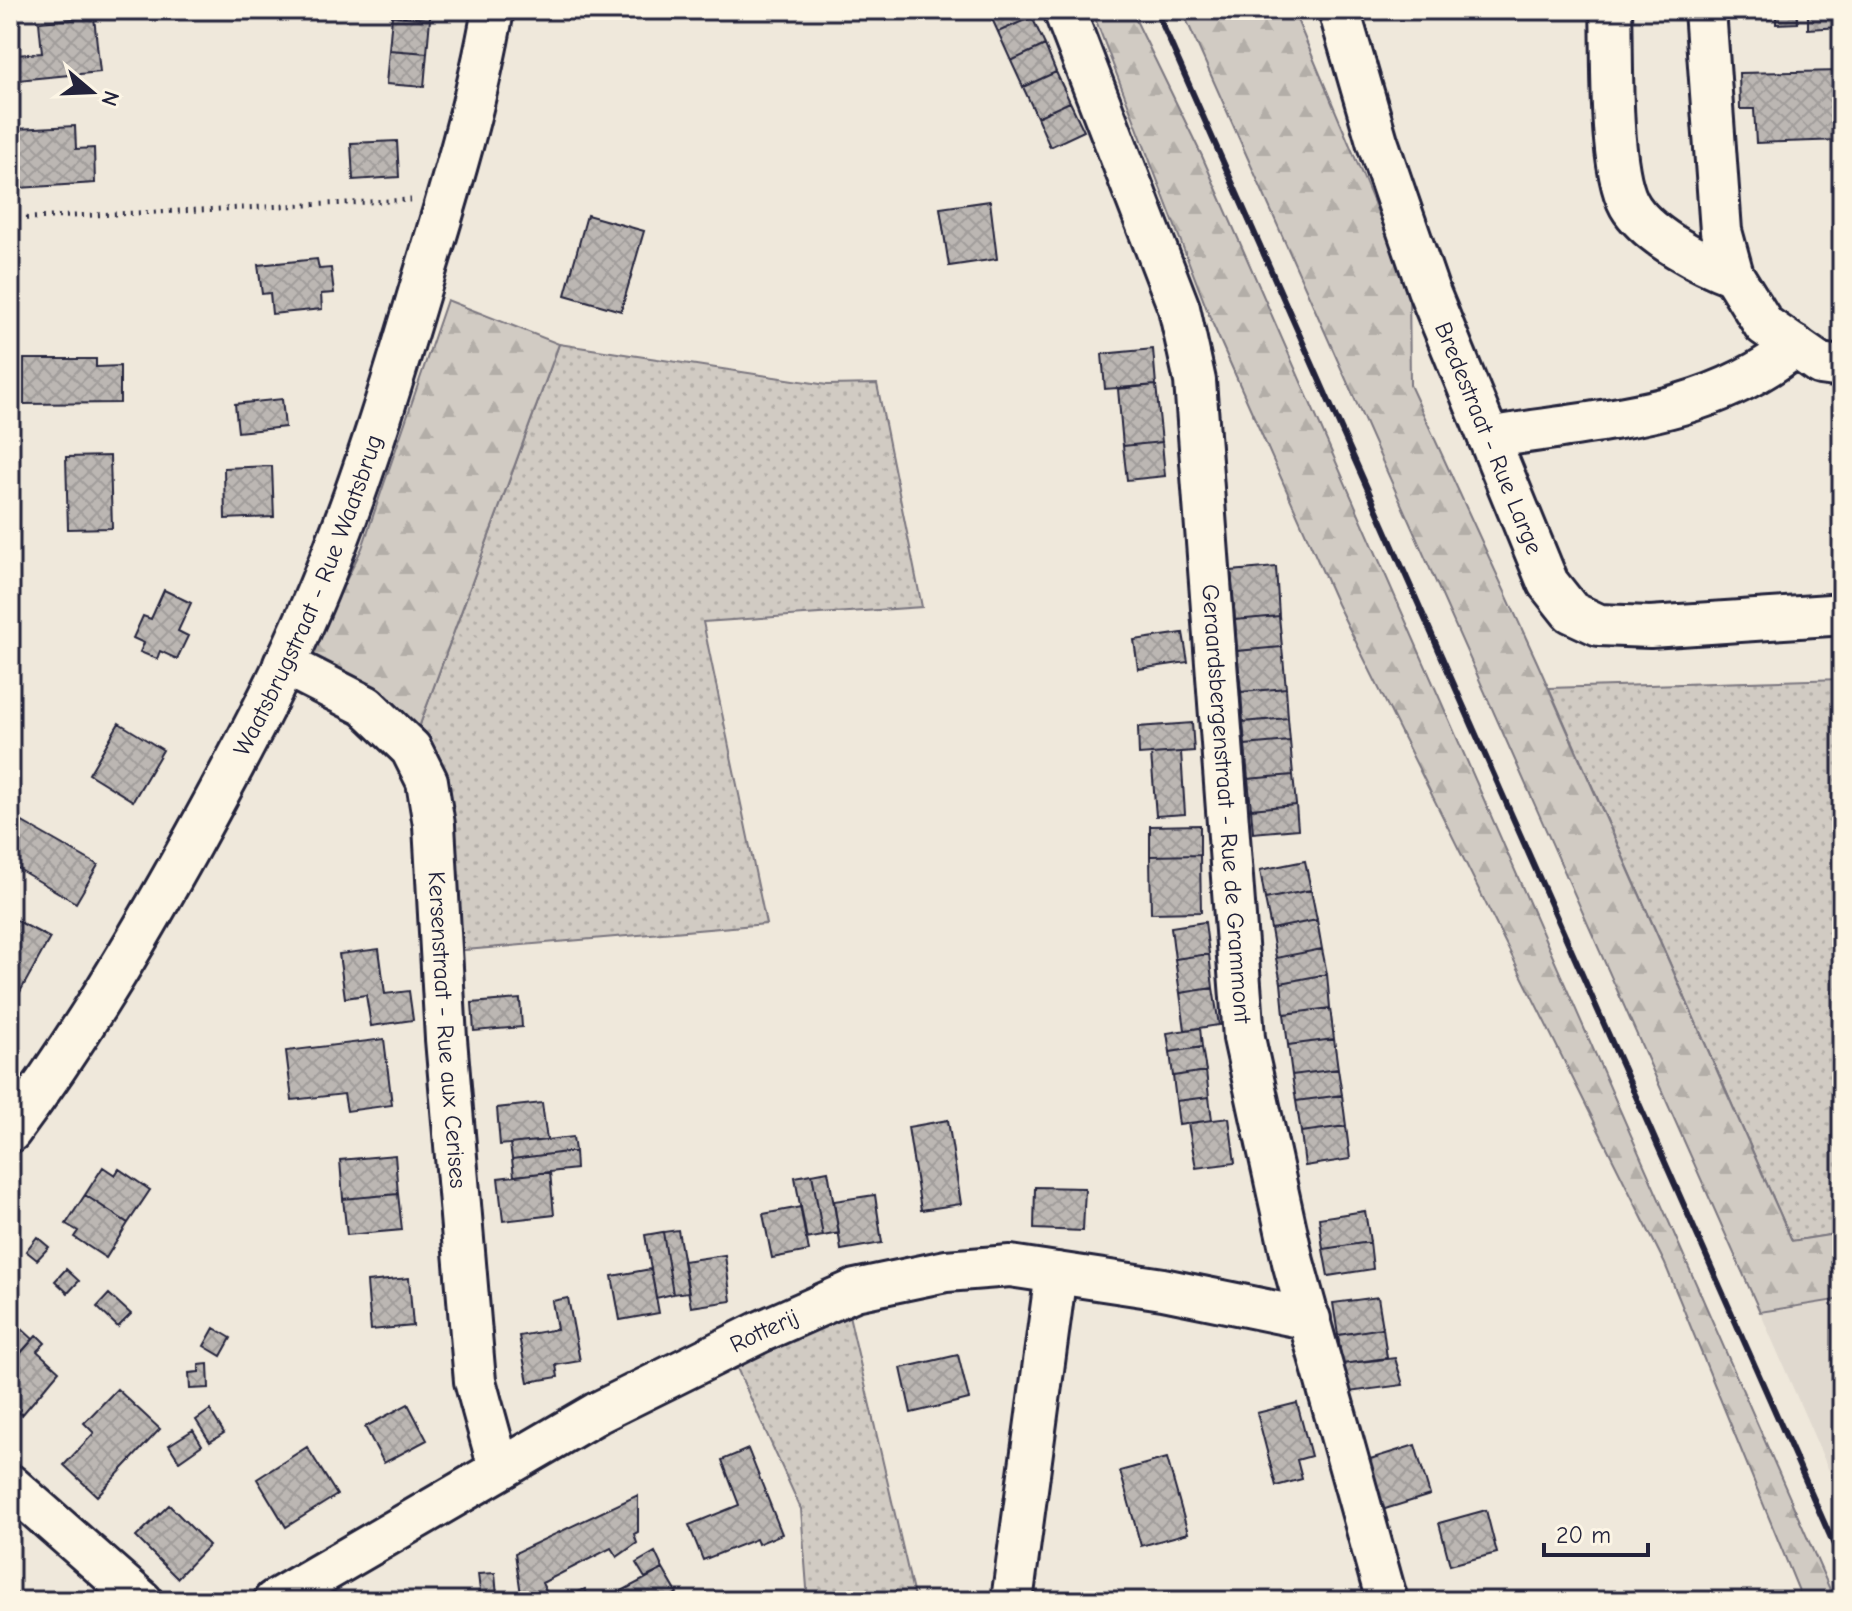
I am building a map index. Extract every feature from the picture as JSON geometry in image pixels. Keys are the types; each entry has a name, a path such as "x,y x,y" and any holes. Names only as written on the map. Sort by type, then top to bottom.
{"street":[{"name":"Waatsbrugstraat - Rue Waatsbrug","path":"10,1132 47,1083 136,943 213,804 318,591 365,469 479,92 493,10"},
{"name":"Geraardsbergenstraat - Rue de Grammont","path":"1064,10 1179,308 1195,381 1244,1038 1279,1206 1387,1601"},
{"name":"Bredestraat - Rue Large","path":"1339,10 1377,141 1423,274 1548,583 1571,612 1599,625 1650,627 1830,615"},
{"path":"1611,10 1619,183 1632,210 1673,245 1707,265 1733,275"},
{"path":"1705,10 1721,231 1733,275 1764,325 1820,364 1842,367"},
{"path":"1489,438 1635,418 1675,408 1774,363 1795,346"},
{"name":"Kersenstraat - Rue aux Cerises","path":"284,664 366,706 411,749 427,781 434,825 446,1039 475,1381 499,1468"},
{"name":"Rotterij","path":"274,1601 499,1468 610,1407 760,1332 855,1290 974,1266 1010,1266 1163,1289 1310,1319"},
{"path":"1012,1601 1056,1273"},
{"path":"10,1485 142,1601"}],"path":[{"path":"10,219 268,209 447,197"}],"shaded area":[{"path":"1842,1299 1842,1481 1834,1482 1760,1312"}],"green space":[{"path":"1092,10 1131,10 1202,156 1835,1601 1803,1601 1665,1264 1337,604 1211,320"},
{"path":"1182,10 1293,10 1409,286 1410,385 1537,662 1792,1241 1842,1233 1842,1299 1760,1312"},
{"path":"447,300 559,344 418,730 307,660 362,548"},
{"path":"559,344 827,385 877,384 922,607 703,622 766,924 454,951 439,762 430,741 418,730"},
{"path":"1842,679 1842,1233 1792,1241 1549,688"},
{"path":"849,1315 915,1601 808,1601 801,1509 736,1366"}],"building":[{"path":"392,10 431,10 430,19 392,16"},
{"path":"988,10 1028,10 1032,17 998,32"},
{"path":"1751,10 1797,10 1798,23 1776,24 1776,11 1770,11 1770,19 1758,19 1759,12"},
{"path":"1808,10 1842,10 1842,27 1808,29"},
{"path":"392,16 430,19 427,53 389,50"},
{"path":"94,17 100,72 18,80 16,55 42,53 39,22"},
{"path":"1032,17 1045,45 1011,61 998,32"},
{"path":"1045,45 1056,72 1023,87 1011,61"},
{"path":"389,50 427,53 424,87 386,84"},
{"path":"1842,71 1842,140 1756,143 1754,109 1740,109 1739,73"},
{"path":"1056,72 1070,102 1037,117 1023,87"},
{"path":"1070,102 1084,131 1050,147 1037,117"},
{"path":"75,126 76,149 94,148 95,183 19,188 16,129"},
{"path":"397,141 399,177 353,180 351,143"},
{"path":"990,201 997,259 949,266 940,208"},
{"path":"587,215 644,231 621,311 565,295"},
{"path":"317,259 319,269 331,268 334,293 321,294 322,309 272,314 270,293 262,294 258,265"},
{"path":"1153,349 1156,385 1105,389 1102,354"},
{"path":"24,359 96,359 96,367 120,366 120,403 24,404"},
{"path":"1156,385 1162,442 1123,446 1118,389"},
{"path":"282,399 285,427 238,432 235,404"},
{"path":"1162,442 1165,476 1127,480 1123,446"},
{"path":"110,456 112,528 68,529 66,457"},
{"path":"272,466 274,517 225,519 224,468"},
{"path":"1276,567 1279,616 1235,620 1231,571"},
{"path":"164,590 191,603 178,631 188,636 177,659 160,651 157,659 140,652 144,643 133,638 143,616 151,619"},
{"path":"1279,616 1282,647 1237,651 1235,620"},
{"path":"1183,633 1188,662 1138,669 1134,640"},
{"path":"1282,647 1286,688 1241,692 1237,651"},
{"path":"1286,688 1288,718 1243,722 1241,692"},
{"path":"1288,718 1290,741 1245,745 1243,722"},
{"path":"119,723 163,750 133,801 89,774"},
{"path":"1192,723 1194,751 1139,755 1138,727"},
{"path":"1290,741 1293,775 1248,779 1245,745"},
{"path":"1181,752 1185,814 1156,816 1151,754"},
{"path":"1293,775 1296,805 1251,809 1248,779"},
{"path":"1296,805 1298,829 1253,833 1251,809"},
{"path":"19,820 98,865 76,903 10,864 10,836"},
{"path":"1200,825 1200,855 1150,856 1150,826"},
{"path":"1200,855 1201,912 1151,913 1150,856"},
{"path":"1305,861 1311,890 1265,899 1260,870"},
{"path":"1311,890 1317,920 1271,929 1265,899"},
{"path":"10,917 50,938 20,992 10,987"},
{"path":"1317,920 1322,949 1276,958 1271,929"},
{"path":"1205,922 1209,954 1175,959 1171,927"},
{"path":"379,949 385,994 409,991 413,1020 371,1026 366,995 345,998 339,954"},
{"path":"1322,949 1327,974 1281,983 1276,958"},
{"path":"1209,954 1213,988 1180,993 1175,959"},
{"path":"1327,974 1330,1008 1284,1014 1281,983"},
{"path":"1213,988 1219,1025 1185,1030 1180,993"},
{"path":"520,999 522,1027 474,1031 472,1003"},
{"path":"1330,1008 1334,1039 1288,1045 1284,1014"},
{"path":"1200,1028 1202,1047 1170,1052 1167,1033"},
{"path":"384,1039 392,1105 347,1111 344,1094 292,1100 286,1051"},
{"path":"1334,1039 1338,1069 1292,1075 1288,1045"},
{"path":"1202,1047 1206,1071 1173,1076 1170,1052"},
{"path":"1338,1069 1342,1095 1296,1101 1292,1075"},
{"path":"1206,1071 1209,1097 1176,1101 1173,1076"},
{"path":"1342,1095 1346,1126 1301,1132 1296,1101"},
{"path":"1209,1097 1212,1120 1179,1125 1176,1101"},
{"path":"542,1103 547,1140 500,1145 497,1108"},
{"path":"1229,1118 1235,1163 1196,1168 1188,1123"},
{"path":"948,1120 961,1204 921,1210 908,1127"},
{"path":"1346,1126 1350,1159 1305,1166 1301,1132"},
{"path":"573,1137 575,1151 512,1159 510,1144"},
{"path":"575,1151 576,1169 514,1176 512,1159"},
{"path":"395,1155 398,1194 343,1199 340,1160"},
{"path":"103,1167 115,1175 119,1169 150,1190 128,1223 85,1195"},
{"path":"828,1171 839,1233 823,1236 812,1174"},
{"path":"550,1172 554,1215 503,1221 498,1178"},
{"path":"812,1174 823,1236 806,1239 795,1177"},
{"path":"1035,1187 1085,1188 1083,1231 1034,1229"},
{"path":"398,1194 402,1230 347,1235 343,1199"},
{"path":"85,1195 128,1223 106,1258 74,1237 78,1231 66,1224"},
{"path":"875,1195 882,1243 841,1250 834,1201"},
{"path":"801,1207 809,1251 772,1258 763,1214"},
{"path":"1365,1211 1370,1242 1323,1249 1319,1218"},
{"path":"678,1230 689,1292 673,1294 663,1232"},
{"path":"663,1232 673,1294 656,1298 645,1235"},
{"path":"37,1237 49,1247 37,1260 26,1251"},
{"path":"1370,1242 1373,1269 1328,1276 1323,1249"},
{"path":"725,1255 731,1301 691,1307 683,1261"},
{"path":"66,1269 79,1281 68,1293 55,1281"},
{"path":"651,1269 659,1313 620,1320 612,1276"},
{"path":"409,1278 413,1326 371,1330 367,1282"},
{"path":"109,1294 131,1314 118,1327 97,1307"},
{"path":"1378,1297 1383,1328 1338,1335 1333,1303"},
{"path":"568,1298 580,1361 556,1365 558,1377 528,1382 519,1336 557,1329 552,1301"},
{"path":"10,1318 33,1339 10,1365"},
{"path":"214,1328 231,1338 221,1356 204,1346"},
{"path":"1383,1328 1387,1358 1342,1364 1338,1335"},
{"path":"37,1335 45,1343 37,1351 59,1371 22,1415 15,1409 10,1416 10,1365"},
{"path":"958,1355 969,1399 911,1413 901,1368"},
{"path":"1395,1358 1403,1385 1349,1392 1342,1364"},
{"path":"208,1364 209,1388 190,1389 189,1373 199,1372 199,1365"},
{"path":"117,1389 160,1429 97,1496 64,1465 94,1433 84,1423"},
{"path":"1297,1403 1311,1456 1297,1460 1302,1479 1276,1486 1257,1413"},
{"path":"408,1404 427,1440 384,1463 365,1427"},
{"path":"210,1410 224,1433 210,1442 196,1420"},
{"path":"193,1430 202,1445 179,1461 169,1445"},
{"path":"1415,1445 1430,1495 1382,1510 1367,1460"},
{"path":"307,1447 337,1495 286,1527 257,1479"},
{"path":"748,1449 782,1534 758,1544 756,1539 703,1560 689,1525 739,1505 722,1460"},
{"path":"1167,1458 1188,1533 1141,1546 1120,1471"},
{"path":"638,1495 638,1532 634,1534 637,1543 617,1557 611,1548 542,1583 550,1599 548,1601 522,1601 515,1553"},
{"path":"169,1505 209,1545 177,1578 136,1537"},
{"path":"1486,1510 1497,1553 1450,1565 1439,1523"},
{"path":"655,1552 663,1569 645,1578 636,1563"},
{"path":"663,1569 677,1593 664,1601 622,1601 618,1593"},
{"path":"495,1573 497,1597 481,1599 478,1574"},
{"path":"585,1589 590,1601 567,1601 565,1598"},
{"path":"13,1590 25,1601 10,1601"}],"railway":[{"path":"1156,10 1842,1563"}]}
